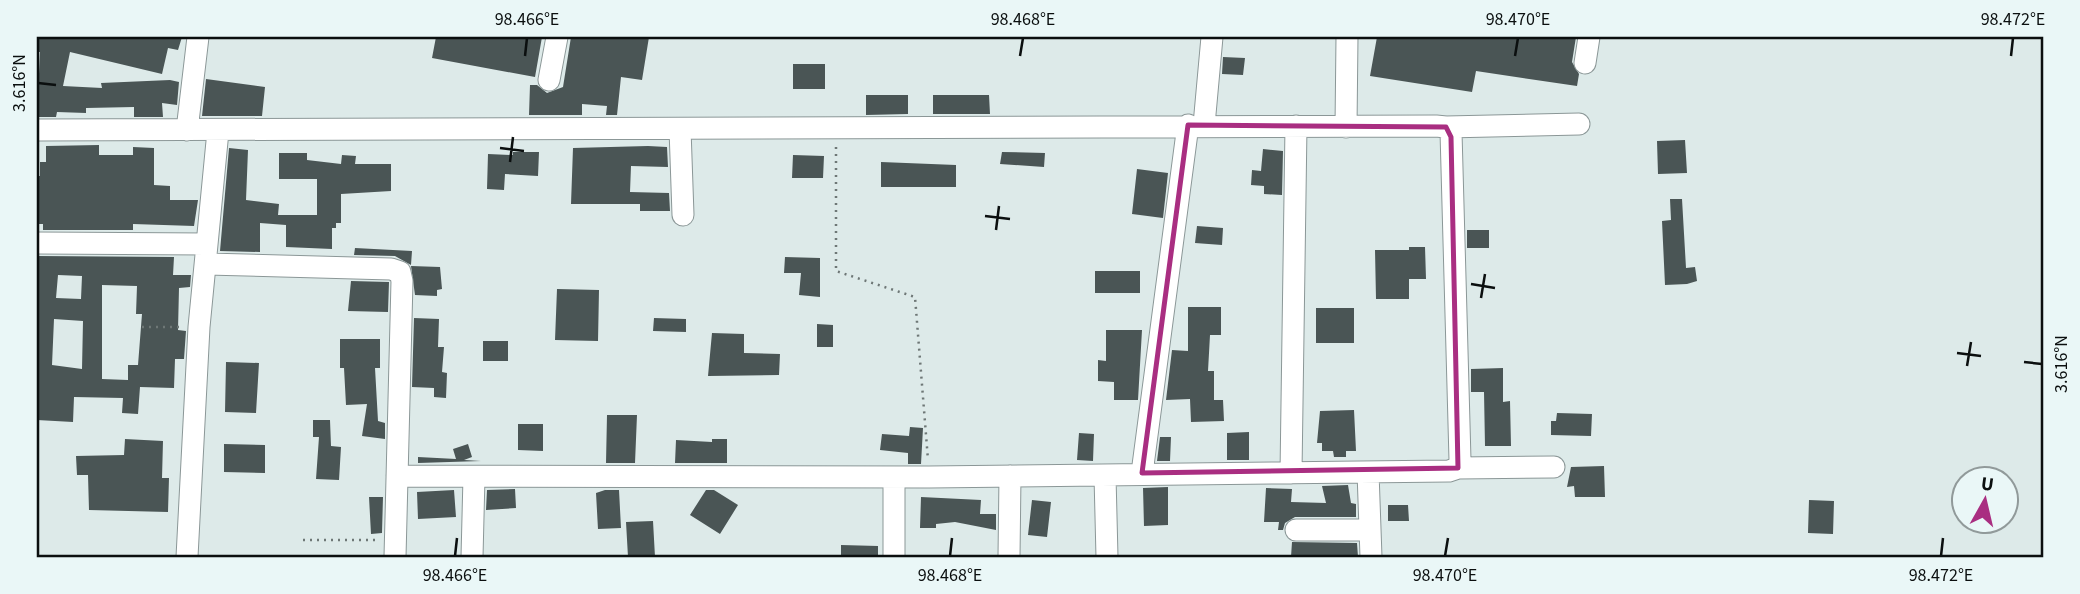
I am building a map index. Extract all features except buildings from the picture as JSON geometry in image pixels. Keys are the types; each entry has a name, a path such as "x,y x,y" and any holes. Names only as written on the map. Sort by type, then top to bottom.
{"street":[{"path":"187,130 198,37"},
{"path":"549,80 557,37"},
{"path":"1142,473 1212,37"},
{"path":"1346,127 1347,37"},
{"path":"1585,63 1589,37"},
{"path":"37,130 1196,125 1446,127 1579,124"},
{"path":"1291,473 1296,127"},
{"path":"1446,127 1451,132 1460,460 1458,468"},
{"path":"680,129 683,215"},
{"path":"187,557 199,327 218,131"},
{"path":"37,243 207,254 391,269 400,272 402,281 396,549"},
{"path":"397,476 1105,476 1142,473 1449,471 1458,468 1554,467"},
{"path":"1368,472 1371,557"},
{"path":"1009,557 1010,476"},
{"path":"1105,476 1107,557"},
{"path":"472,557 474,477"},
{"path":"894,477 894,557"},
{"path":"1296,530 1370,530"}],"path":[{"path":"836,126 836,271 915,297 929,477"},
{"path":"142,327 199,327"},
{"path":"303,540 396,549"}],"highlighted area":[{"path":"1188,125 1436,126 1446,127 1451,137 1458,468 1142,473"}]}
